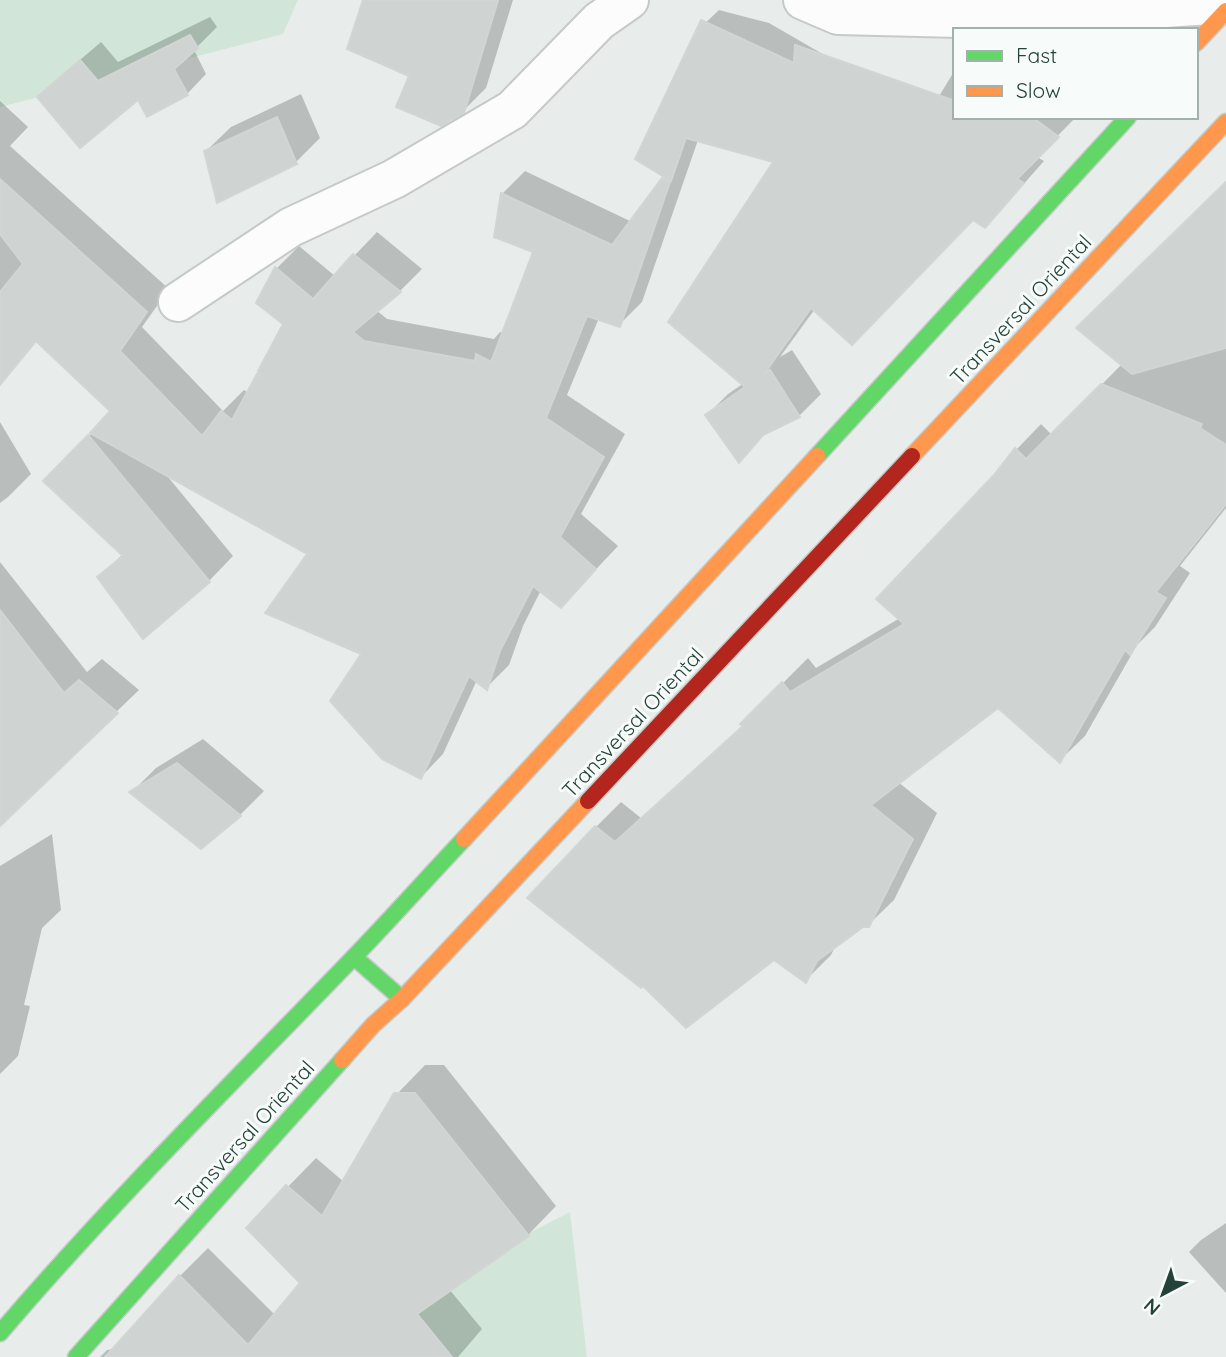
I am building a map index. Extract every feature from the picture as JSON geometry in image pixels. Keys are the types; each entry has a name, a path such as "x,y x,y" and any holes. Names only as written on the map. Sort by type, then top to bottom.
{"main road":[{"path":"1198,41 1226,11"},
{"path":"0,1333 183,1131 354,957 638,652 1126,119"},
{"name":"Transversal Oriental","path":"76,1357 373,1025 401,999 1226,122"},
{"path":"354,957 401,999"}],"street":[{"path":"178,302 291,227 394,179 512,110 599,21 629,0"},
{"path":"803,0 838,15 999,19 1226,4"}],"green space":[{"path":"0,0 298,0 283,34 0,107"},
{"path":"570,1212 587,1357 286,1357"}],"building":[{"path":"363,0 498,0 464,113 441,126 396,107 409,76 347,49"},
{"path":"701,20 794,63 795,45 953,100 953,119 1035,119 1059,137 1017,179 1024,183 985,228 973,220 852,345 811,308 764,374 770,370 800,417 763,435 739,463 705,415 745,387 668,322 773,162 686,138 671,181 635,159"},
{"path":"190,35 198,48 174,69 188,95 147,117 138,100 80,148 37,97 80,60 98,81"},
{"path":"277,117 297,164 217,203 204,151"},
{"path":"662,178 670,182 620,327 587,316 546,418 604,457 560,537 596,569 561,608 533,586 500,651 487,690 469,676 421,779 382,759 330,701 361,654 265,613 307,554 90,433 110,411 36,341 0,385 0,292 23,264 0,234 0,179 147,312 120,351 202,436 221,411 232,420 257,374 260,378 258,371 283,324 256,303 275,267 313,299 353,254 401,292 353,332 364,341 475,361 476,354 491,362 533,252 494,237 501,193 612,245"},
{"path":"1226,182 1226,348 1132,374 1076,328"},
{"path":"1101,384 1202,424 1200,428 1226,445 1226,504 1156,592 1166,598 1130,655 1125,650 1060,763 998,708 871,805 913,839 869,927 863,927 817,961 806,983 774,960 686,1028 643,986 641,988 527,898 595,826 615,842 743,726 740,724 782,682 790,692 904,624 876,599 994,475 1015,448 1026,459"},
{"path":"88,435 210,582 143,639 97,577 123,556 43,481"},
{"path":"0,610 64,693 79,680 118,713 0,826"},
{"path":"177,763 241,816 201,849 129,792"},
{"path":"394,1093 415,1093 529,1236 417,1314 452,1357 105,1357 179,1275 248,1345 300,1283 246,1228 286,1185 322,1216"}],"traffic: fast":[{"path":"817,456 1126,119"},
{"path":"0,1333 129,1190 464,839"},
{"path":"354,957 402,999"},
{"path":"76,1357 342,1060"}],"traffic: slow":[{"path":"1198,41 1226,11"},
{"path":"912,456 1226,122"},
{"path":"464,839 817,456"},
{"path":"342,1060 588,801"}],"traffic: jam":[{"path":"588,801 912,456"}]}
